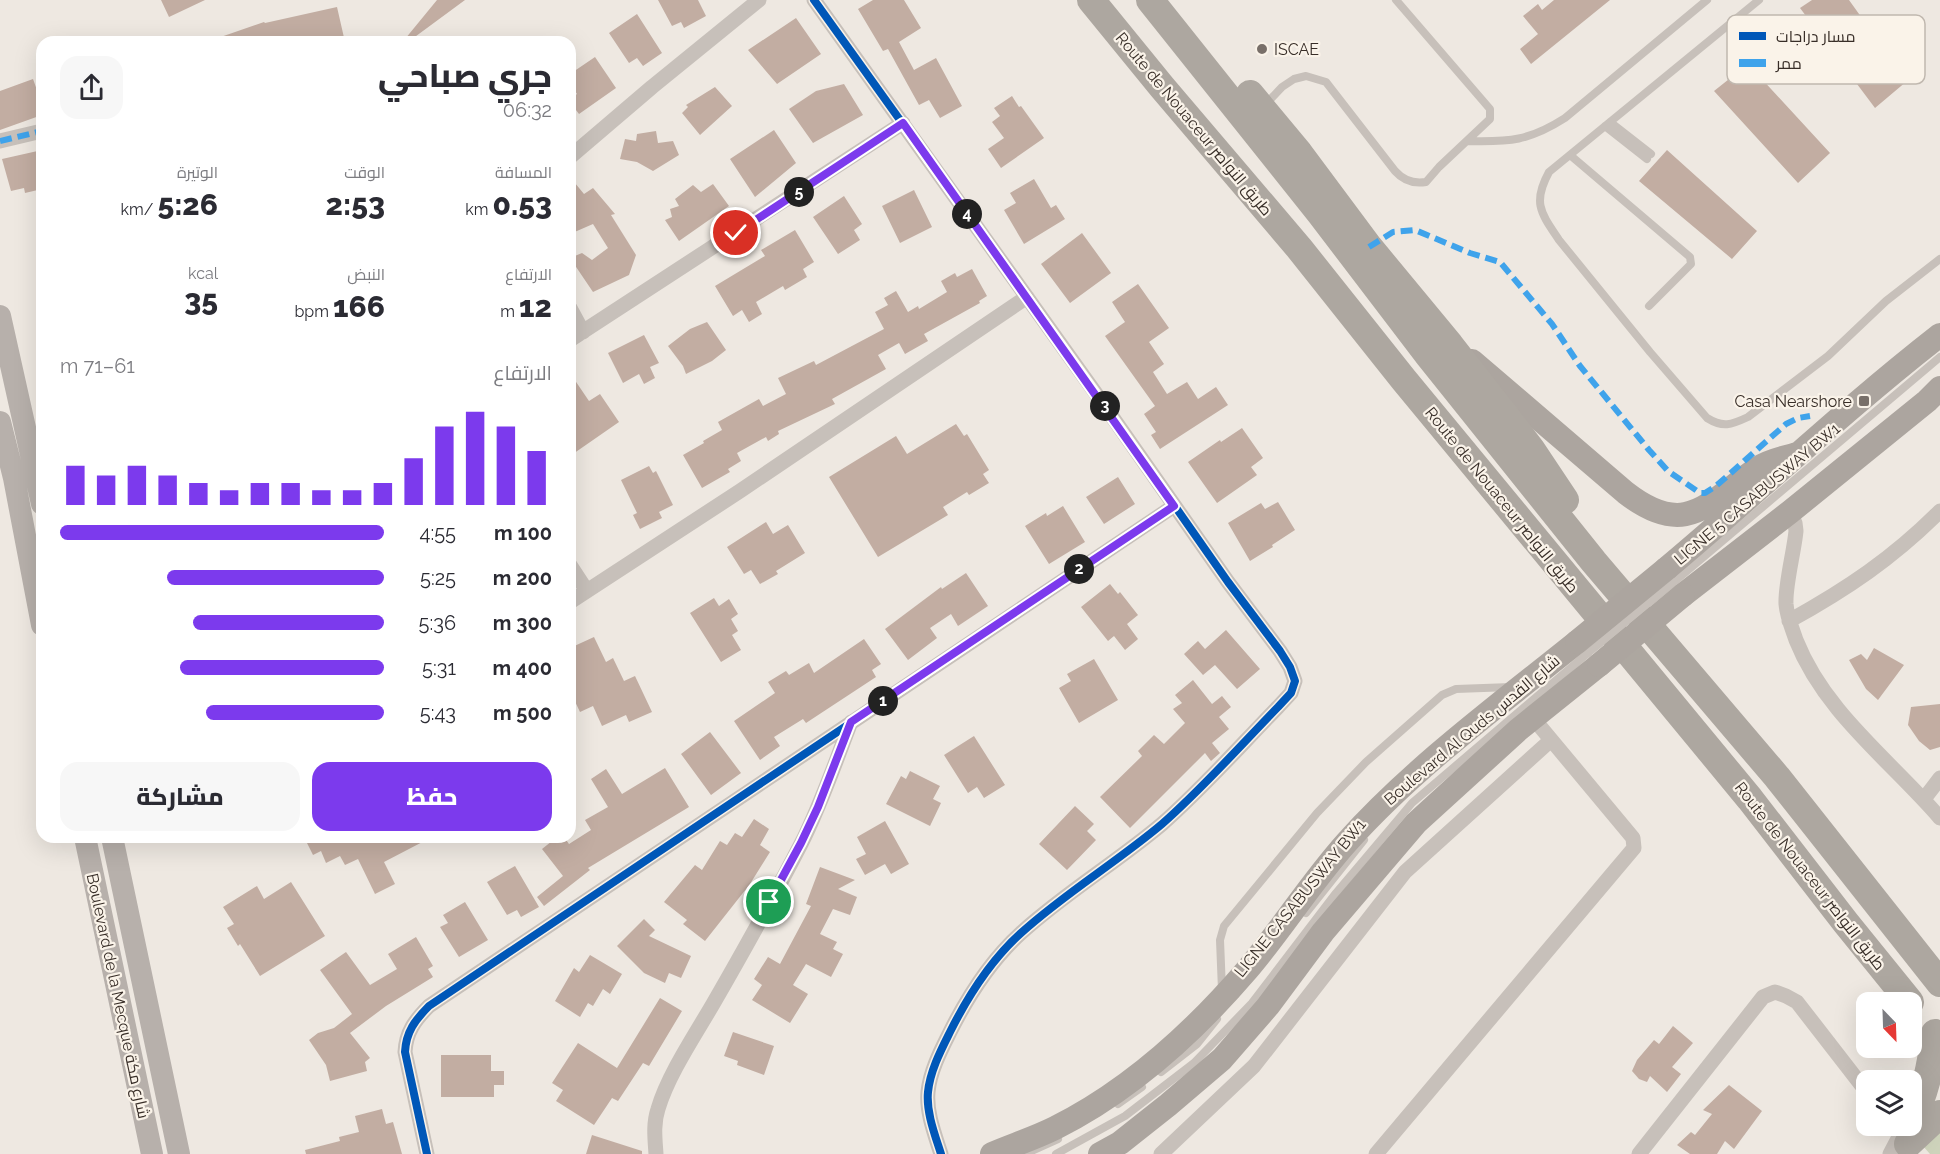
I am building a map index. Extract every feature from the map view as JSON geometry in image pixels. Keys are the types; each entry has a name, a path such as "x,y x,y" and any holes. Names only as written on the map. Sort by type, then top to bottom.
{"highway":[{"name":"Route de Nouaceur طريق النواصر","path":"1091,0 1299,248 1404,381 1750,799 1901,992"},
{"name":"Route de Nouaceur طريق النواصر","path":"1150,0 1594,562 1777,777 1940,983"},
{"path":"1172,0 1299,153 1369,247 1450,345 1547,471 1578,523 1594,562"},
{"name":"Route de Nouaceur طريق النواصر","path":"1922,1017 1938,1036"},
{"path":"1903,1139 1921,1102 1938,1036"},
{"path":"1903,1139 1940,1114"}],"main road":[{"path":"0,316 36,477"},
{"name":"Boulevard Al Quds شارع القدس","path":"1674,581 1723,522 1892,372 1940,335"},
{"path":"1450,345 1494,379 1626,493 1642,505 1659,513 1675,514 1702,509 1768,462 1797,454"},
{"name":"Boulevard Al Quds شارع القدس","path":"992,1154 1054,1128 1112,1095 1156,1061 1200,1021 1221,1007 1247,970 1348,841 1401,787 1516,697 1587,652 1674,581 1790,512 1940,388"},
{"path":"0,422 7,480 36,601"},
{"name":"Boulevard Al Quds شارع القدس","path":"1100,1154 1120,1143 1168,1106 1222,1059 1268,1005 1323,932 1416,823 1533,718 1587,652"},
{"name":"Boulevard de la Mecque شارع مكة","path":"86,843 152,1154"},
{"name":"Boulevard de la Mecque شارع مكة","path":"113,843 179,1154"}],"street":[{"path":"576,152 759,0"},
{"path":"814,0 1290,667 1294,681 1291,693 1202,786 1138,844 1020,934 984,975 963,1005 944,1044 928,1092 929,1111 941,1154"},
{"path":"576,336 903,123"},
{"path":"0,141 36,132"},
{"path":"576,598 740,491 1027,297"},
{"path":"428,1154 405,1052 410,1028 429,1005 1174,506"},
{"path":"1789,621 1828,599 1876,567 1919,532 1940,511"},
{"path":"1790,512 1796,531 1786,602 1789,621 1803,656 1820,686 1844,717 1940,818"},
{"path":"576,574 587,591"},
{"path":"1376,1154 1634,848 1633,838 1533,718"},
{"path":"656,1154 654,1132 657,1109 681,1059 801,843 818,807 851,722"},
{"path":"1161,1154 1254,1066 1405,872 1551,740"},
{"path":"1923,799 1940,778"},
{"path":"1639,1154 1763,997 1775,992 1797,1002 1856,1078"}],"lane":[{"path":"1262,108 1282,87 1294,79 1306,76 1326,82 1395,171 1402,178 1418,183 1426,182 1490,120 1490,110 1396,0"},
{"path":"1468,141 1501,142 1543,132 1565,118 1707,0"},
{"path":"1741,15 1759,0"},
{"path":"1727,26 1549,172 1540,188 1539,202 1546,220 1559,240 1707,418 1716,424 1734,423 1748,417 1828,356 1886,301 1940,259"},
{"path":"1607,124 1649,156"},
{"path":"1570,155 1690,257 1691,264 1649,306"},
{"name":"LIGNE 5 CASABUSWAY BW1","path":"1674,581 1940,349"},
{"name":"LIGNE 5 CASABUSWAY BW1","path":"1674,581 1940,357"},
{"name":"LIGNE CASABUSWAY BW1","path":"1056,1154 1125,1116 1194,1064 1252,1004 1336,893 1412,803 1587,652"},
{"path":"1154,1078 1197,1044 1221,1007 1220,948 1224,926 1317,813 1365,762 1448,692 1466,688 1516,697"},
{"name":"LIGNE CASABUSWAY BW1","path":"1381,820 1402,794 1456,750"},
{"name":"LIGNE CASABUSWAY BW1","path":"1304,915 1367,837"},
{"name":"LIGNE CASABUSWAY BW1","path":"1250,980 1266,961"},
{"path":"1108,1109 1128,1098 1145,1084"},
{"path":"1025,1154 1050,1144 1069,1132"}],"green space":[{"path":"1940,1122 1940,1154 1930,1154 1923,1146"}],"building":[{"path":"161,0 205,0 169,17"},
{"path":"437,0 465,0 416,36 407,36"},
{"path":"658,0 698,0 706,16 684,28 681,22 672,26"},
{"path":"873,0 904,0 921,28 899,42 914,70 936,58 962,106 940,118 929,100 919,105 888,49 883,51 858,9"},
{"path":"1554,0 1610,0 1531,64 1520,49 1538,34 1523,16 1538,4 1542,10"},
{"path":"1812,0 1849,0 1860,15 1805,15 1800,8"},
{"path":"337,7 344,36 224,36 265,23"},
{"path":"637,14 662,53 643,66 637,58 629,63 609,33"},
{"path":"796,18 821,54 777,84 748,50"},
{"path":"595,57 616,88 579,114 576,110 576,70"},
{"path":"33,79 36,87 36,117 0,130 0,91"},
{"path":"1727,81 1727,84 1766,84 1830,153 1798,183 1714,91"},
{"path":"844,84 863,115 813,143 789,109 816,91"},
{"path":"1857,84 1903,84 1875,108"},
{"path":"715,87 732,106 700,135 682,113 688,107 686,105"},
{"path":"1012,96 1044,138 1001,168 988,149 1004,138 992,122 1000,116 994,108"},
{"path":"774,130 796,163 755,197 730,159"},
{"path":"656,131 658,143 673,141 679,155 653,171 637,162 620,159 625,139 636,141 637,134"},
{"path":"1667,150 1757,231 1732,259 1639,181"},
{"path":"36,151 36,190 25,193 24,188 11,191 2,159"},
{"path":"1034,179 1051,208 1056,205 1065,219 1024,244 1004,210 1016,203 1010,193"},
{"path":"576,184 584,194 593,188 615,214 611,215 636,255 629,275 593,292 576,267 576,256 582,253 592,260 608,248 593,224 576,231"},
{"path":"713,184 729,206 679,241 665,220 672,217 670,209 679,206 675,199 693,185 701,192"},
{"path":"914,190 932,227 900,243 882,206"},
{"path":"844,196 862,224 854,230 860,240 838,254 813,217"},
{"path":"795,230 814,262 803,269 807,277 785,290 783,286 756,302 762,314 749,322 742,310 733,316 715,286 765,256 761,250"},
{"path":"1082,233 1111,273 1070,303 1041,264"},
{"path":"972,269 987,296 979,301 980,303 924,334 928,341 905,354 899,343 878,355 886,369 832,399 835,404 778,431 779,434 768,441 766,437 737,453 741,461 728,469 730,472 702,488 683,455 722,430 718,422 759,399 763,406 786,394 778,378 814,361 816,365 884,329 875,312 888,305 884,298 896,291 908,312 918,306 919,309 947,292 941,281 955,273 957,277"},
{"path":"1138,284 1169,328 1149,342 1164,364 1153,372 1167,394 1187,382 1198,399 1216,387 1228,405 1160,449 1151,435 1156,432 1144,414 1155,406 1105,336 1125,322 1112,302"},
{"path":"707,322 726,350 712,361 686,374 683,366 668,346 690,329"},
{"path":"644,335 659,363 650,367 655,378 644,384 639,374 623,383 608,353"},
{"path":"576,382 589,401 600,394 619,422 576,452"},
{"path":"956,424 964,436 967,434 989,470 983,474 989,483 969,495 967,492 943,507 948,515 878,557 829,477 896,436 907,454"},
{"path":"1242,428 1263,458 1251,467 1257,475 1217,503 1188,462"},
{"path":"649,466 653,473 656,471 673,505 659,512 662,518 640,529 633,515 637,513 621,480"},
{"path":"1118,477 1135,504 1104,524 1086,497"},
{"path":"1278,502 1295,530 1250,561 1228,523 1261,503 1265,509"},
{"path":"1063,506 1085,542 1049,564 1025,526"},
{"path":"766,522 773,534 788,525 805,553 776,571 778,574 760,584 751,570 744,574 727,547"},
{"path":"966,573 988,606 958,626 951,614 930,628 937,638 908,660 885,629 941,587 942,589"},
{"path":"1110,584 1118,594 1120,592 1138,615 1127,624 1138,639 1125,650 1114,636 1108,641 1081,607"},
{"path":"714,598 719,606 729,599 738,614 731,619 738,631 732,635 741,650 721,662 690,613"},
{"path":"1226,630 1260,669 1237,689 1215,665 1203,675 1184,654 1198,641 1205,649"},
{"path":"594,637 606,662 613,658 624,681 635,676 652,712 629,722 626,715 602,726 593,706 580,712 576,704 576,645"},
{"path":"864,639 881,664 872,670 876,677 806,723 803,719 774,737 780,746 760,760 734,721 775,693 768,682 786,671 789,675 809,663 814,673"},
{"path":"1874,648 1904,665 1878,700 1866,689 1849,660 1861,654 1867,660"},
{"path":"1094,659 1118,700 1079,723 1059,688 1071,681 1067,674"},
{"path":"1193,680 1212,704 1222,696 1231,707 1219,717 1229,729 1212,743 1220,753 1211,761 1205,753 1130,828 1100,797 1142,756 1138,751 1154,735 1164,744 1185,723 1173,709 1182,703 1175,695"},
{"path":"1940,704 1940,747 1930,750 1919,741 1908,725 1911,707"},
{"path":"710,732 741,773 711,795 681,754"},
{"path":"974,736 1005,785 984,798 977,787 968,793 944,755"},
{"path":"665,768 689,807 588,868 590,870 544,906 537,897 563,876 542,849 550,843 576,843 576,840 591,830 585,820 608,807 591,779 606,769 622,794"},
{"path":"910,771 940,786 933,799 941,803 930,826 886,804 901,776 906,779"},
{"path":"1075,806 1094,824 1087,831 1096,840 1067,870 1039,844"},
{"path":"754,819 769,829 760,845 770,852 750,884 705,941 683,924 687,920 664,902 695,865 702,870 720,841 727,845 735,833 742,837"},
{"path":"885,821 909,864 891,874 885,864 865,875 856,859 866,854 857,837"},
{"path":"307,843 420,843 384,862 395,884 375,894 358,859 345,865 340,856 326,863 321,851 313,855"},
{"path":"515,866 539,907 521,917 517,910 507,915 487,882"},
{"path":"820,867 855,880 838,889 857,897 850,915 833,909 820,934 837,942 833,949 843,954 831,977 806,964 793,985 808,994 790,1023 752,1000 762,985 754,979 768,957 780,964 811,906 806,904"},
{"path":"291,882 325,936 260,976 227,928 234,924 223,907 257,886 264,899"},
{"path":"465,902 488,940 459,957 440,927 448,923 443,915"},
{"path":"644,919 655,930 649,936 691,956 681,978 669,973 665,983 644,973 617,946"},
{"path":"416,937 433,966 428,969 433,977 386,1006 350,1033 370,1058 365,1062 367,1071 330,1081 326,1065 309,1040 318,1033 334,1028 352,1014 320,970 346,952 370,985 397,969 388,954"},
{"path":"590,955 622,974 610,994 603,989 593,1006 588,1003 580,1017 555,1001 574,968 579,972"},
{"path":"660,998 682,1011 649,1066 643,1063 618,1101 612,1098 594,1125 556,1101 563,1090 552,1083 578,1043 617,1068"},
{"path":"1673,1026 1693,1043 1672,1067 1681,1074 1667,1092 1650,1076 1647,1082 1639,1079 1632,1071 1637,1060 1654,1040 1659,1044"},
{"path":"733,1032 774,1046 764,1075 737,1065 738,1061 724,1056"},
{"path":"441,1055 491,1055 491,1071 504,1071 504,1085 494,1085 494,1097 441,1097"},
{"path":"1729,1085 1762,1111 1734,1149 1725,1141 1717,1154 1690,1154 1677,1145 1691,1132 1695,1135 1712,1114 1703,1110"},
{"path":"382,1109 386,1124 393,1122 402,1154 306,1154 305,1150 340,1141 339,1137 359,1132 355,1116"},
{"path":"592,1135 642,1151 642,1154 586,1154"}],"marked path":[{"path":"0,141 36,132"},
{"path":"1369,247 1393,232 1415,230 1470,253 1500,262 1552,324 1580,366 1649,450 1668,471 1700,493 1705,493 1716,486 1786,424 1798,418 1810,416"}],"cycle path":[{"path":"814,0 1228,582 1280,651 1295,681 1291,693 1177,810 1145,838 1038,918 1010,944 990,967 972,992 957,1019 931,1076 928,1107 941,1154"},
{"path":"427,1154 405,1052 407,1038 412,1027 429,1006 1174,506"}],"place":[{"name":"ISCAE","path":"1262,49"},
{"name":"Casa Nearshore","path":"1864,401"}],"route":[{"path":"736,233 903,123 1174,506 851,722 818,807 769,902"}]}
